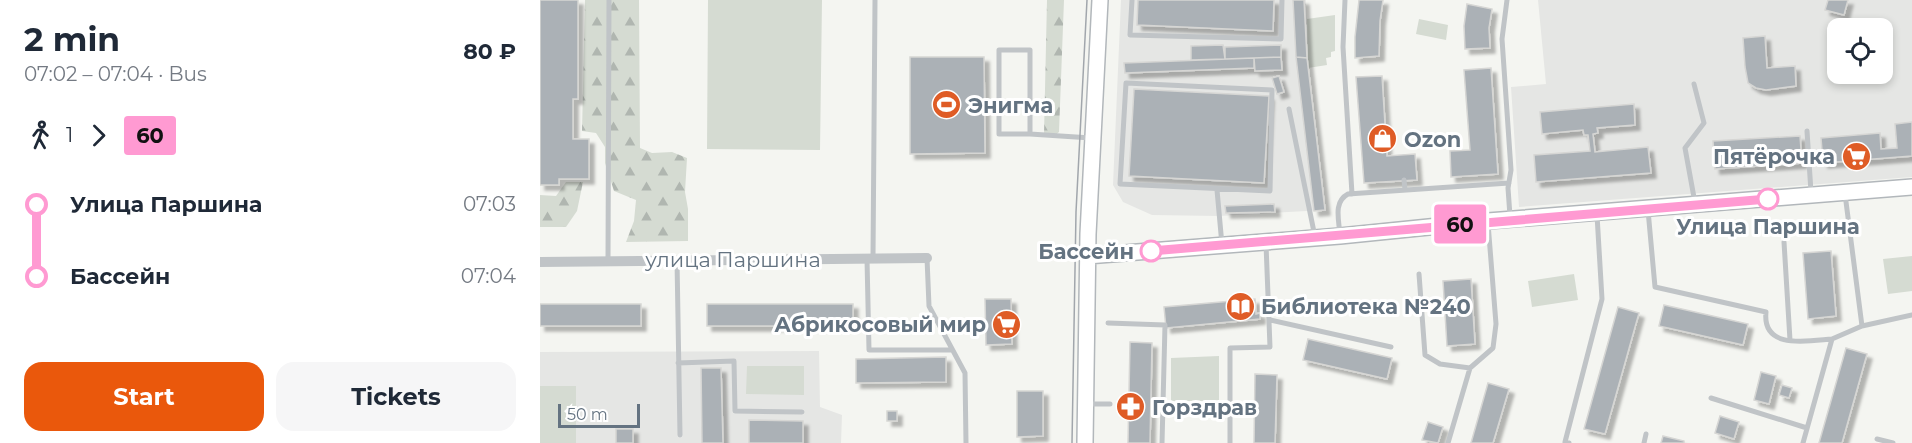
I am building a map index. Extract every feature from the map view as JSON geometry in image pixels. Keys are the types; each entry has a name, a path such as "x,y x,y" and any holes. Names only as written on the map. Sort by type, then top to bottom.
{"street":[{"path":"1085,443 1087,256 1100,0"},
{"path":"1087,256 1912,187"},
{"name":"улица Паршина","path":"540,262 927,258"}],"lane":[{"path":"608,260 609,0"},
{"path":"875,0 869,350 952,350"},
{"path":"1132,0 1130,35 1281,39 1282,0"},
{"path":"1345,0 1343,46 1352,194"},
{"path":"1507,0 1502,39 1511,170 1510,219"},
{"path":"1030,134 1030,50 999,50 999,134 1093,138"},
{"path":"1126,83 1272,90 1270,191 1217,190 1120,184 1126,83"},
{"path":"1694,84 1704,123 1684,148 1696,204"},
{"path":"1289,110 1315,238"},
{"path":"1807,131 1812,195"},
{"path":"1464,177 1465,186"},
{"path":"1404,180 1405,190"},
{"path":"1340,236 1339,204 1343,196 1509,183"},
{"path":"1217,190 1223,246"},
{"path":"1845,192 1862,326"},
{"path":"1648,208 1655,287 1766,312 1765,324 1770,334 1782,339 1832,339 1862,326 1912,315"},
{"path":"1569,443 1565,442 1602,299 1597,212"},
{"path":"1448,443 1470,368 1492,348 1496,324 1488,221"},
{"path":"1230,443 1230,348 1270,347 1266,242"},
{"path":"1784,242 1790,340"},
{"path":"927,258 929,306 965,374 966,443"},
{"path":"677,260 680,435"},
{"path":"1419,273 1425,355 1440,364 1470,368"},
{"path":"1270,320 1391,347"},
{"path":"1108,323 1165,325 1162,443"},
{"path":"1803,443 1832,339"},
{"path":"678,363 734,362 735,411 802,412"},
{"path":"1711,399 1808,428"},
{"path":"1085,404 1110,404"},
{"path":"1644,443 1647,434"},
{"path":"1877,439 1893,443"}],"shaded area":[{"path":"1121,0 1306,0 1307,58 1325,210 1219,216 1152,215 1123,202 1113,185"},
{"path":"1538,0 1912,0 1912,177 1519,207 1511,87 1546,84"},
{"path":"819,351 820,407 842,415 841,443 540,443 540,352"}],"green space":[{"path":"585,0 639,0 640,148 652,153 672,152 687,158 685,192 688,209 688,241 626,242 634,221 636,200 614,191 605,163 605,147 596,133 582,131"},
{"path":"708,0 822,0 820,150 707,149"},
{"path":"1047,0 1064,0 1059,132 1053,137 1044,134"},
{"path":"1335,15 1335,51 1331,52 1331,57 1326,58 1327,65 1308,68 1307,19"},
{"path":"1419,19 1448,25 1446,40 1416,34"},
{"path":"566,182 583,182 577,211 566,227 540,227 540,195 556,196"},
{"path":"1912,256 1912,291 1888,294 1883,259"},
{"path":"1574,274 1578,300 1532,307 1528,281"},
{"path":"1219,356 1219,401 1171,401 1171,358"},
{"path":"747,366 804,366 804,395 746,394"},
{"path":"540,386 576,386 576,443 540,443"}],"building":[{"path":"540,0 578,0 578,99 573,99 573,139 589,139 589,179 559,179 559,185 540,185"},
{"path":"1138,0 1274,0 1273,31 1137,25"},
{"path":"1293,0 1304,0 1307,58 1296,57"},
{"path":"1359,0 1383,0 1379,56 1355,58"},
{"path":"1828,0 1848,0 1844,15 1825,10"},
{"path":"1467,4 1492,9 1489,28 1490,48 1465,49 1464,26"},
{"path":"1765,36 1767,68 1795,66 1796,86 1766,90 1748,83 1743,38"},
{"path":"1223,45 1225,59 1191,60 1191,46"},
{"path":"1281,45 1281,57 1225,59 1225,47"},
{"name":"Энигма","path":"910,57 984,57 985,153 910,154"},
{"path":"1281,57 1282,70 1255,71 1254,58"},
{"path":"1296,57 1307,58 1325,210 1314,211"},
{"path":"1254,58 1254,68 1125,73 1124,63"},
{"path":"1491,68 1498,174 1451,177 1450,151 1470,150 1464,70"},
{"path":"1279,76 1284,92 1277,94 1272,78"},
{"path":"1382,76 1387,156 1415,154 1417,180 1364,183 1356,77"},
{"path":"1134,89 1269,96 1264,183 1129,176"},
{"path":"1634,104 1635,125 1597,128 1598,133 1593,134 1595,152 1648,147 1651,173 1536,182 1534,155 1590,151 1588,135 1584,135 1583,130 1542,134 1540,112"},
{"path":"1912,122 1912,156 1823,163 1821,138 1880,133 1881,149 1897,148 1895,124"},
{"path":"1800,136 1802,163 1715,169 1713,141"},
{"path":"1274,204 1275,212 1226,213 1225,206"},
{"path":"1831,251 1836,316 1808,319 1803,253"},
{"path":"1471,279 1475,344 1447,346 1443,281"},
{"path":"985,299 1011,299 1012,344 986,345"},
{"path":"1255,299 1256,314 1260,313 1260,319 1166,328 1164,307"},
{"path":"540,304 641,304 641,326 540,326"},
{"path":"707,304 853,304 853,326 707,326"},
{"path":"1664,305 1748,324 1743,345 1659,326"},
{"path":"1618,307 1639,313 1605,434 1584,429"},
{"path":"1308,339 1392,358 1387,379 1303,360"},
{"path":"1130,342 1152,343 1150,443 1128,443"},
{"path":"1846,348 1867,354 1842,443 1819,443"},
{"path":"946,357 946,382 856,383 856,359"},
{"path":"701,368 721,368 723,443 702,443"},
{"path":"1761,372 1776,376 1769,404 1754,400"},
{"path":"1255,374 1277,375 1275,443 1254,443"},
{"path":"1488,383 1509,389 1493,443 1471,443"},
{"path":"1782,385 1792,388 1789,398 1779,395"},
{"path":"1017,391 1043,391 1043,436 1017,437"},
{"path":"887,411 897,411 897,421 887,421"},
{"path":"1720,416 1739,422 1734,439 1715,433"},
{"path":"749,420 803,421 803,443 749,443"},
{"path":"1428,422 1443,427 1438,443 1422,440"},
{"path":"616,429 633,429 633,443 616,443"},
{"path":"1663,436 1684,441 1684,443 1661,443"}],"tram line":[{"path":"1072,443 1076,212 1087,0"}],"bus line":[{"name":"60","path":"1151,251 1768,199"}],"place":[{"name":"Энигма","path":"947,105"},
{"name":"Ozon","path":"1383,139"},
{"name":"Пятёрочка","path":"1856,156"},
{"name":"Улица Паршина","path":"1768,199"},
{"name":"Бассейн","path":"1151,251"},
{"name":"Библиотека №240","path":"1240,306"},
{"name":"Абрикосовый мир","path":"1007,324"},
{"name":"Горздрав","path":"1131,407"}]}
